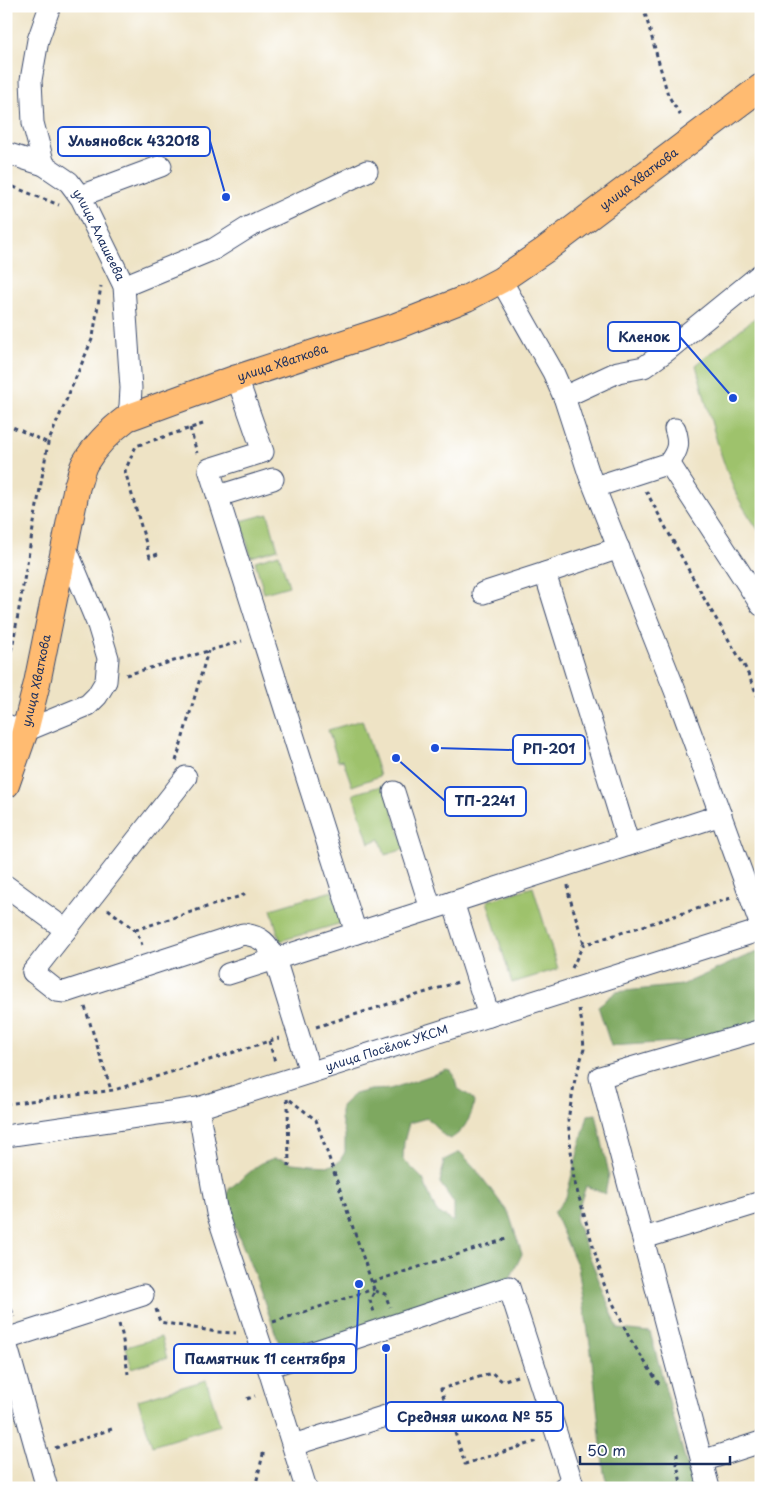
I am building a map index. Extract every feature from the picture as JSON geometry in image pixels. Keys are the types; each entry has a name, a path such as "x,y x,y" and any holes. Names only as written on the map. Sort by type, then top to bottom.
{"main road":[{"name":"улица Хваткова","path":"6,785 16,728 37,683 77,486 85,464 101,442 127,418 237,378 396,326 467,298 501,280 545,250 761,87"}],"street":[{"path":"44,165 33,122 31,80 38,40 50,6"},
{"name":"улица Алашеева","path":"6,153 44,165 69,182 70,201 124,286 131,388 127,418"},
{"path":"70,201 161,166"},
{"path":"124,286 214,248 250,227 367,171"},
{"path":"564,397 618,372 644,367 761,274"},
{"path":"501,280 553,372 564,397 589,474 678,698 761,926"},
{"path":"237,378 263,452 209,469 356,933"},
{"path":"595,487 669,463 678,451 678,438 675,428"},
{"path":"669,463 761,605"},
{"path":"218,496 273,478"},
{"path":"16,728 88,705 97,696 106,681 108,658 98,625 65,546"},
{"path":"483,593 620,548"},
{"path":"544,573 629,845"},
{"path":"181,770 93,896 33,972 57,991 65,992 243,934 254,935 260,938 270,949 275,960 310,1072"},
{"path":"394,792 431,909"},
{"path":"228,974 721,815"},
{"path":"6,886 66,930"},
{"path":"453,902 489,1016"},
{"name":"улица Посёлок УКСМ","path":"6,1136 198,1108 761,930"},
{"path":"710,1488 600,1077 761,1030"},
{"path":"198,1108 217,1213 306,1488"},
{"path":"644,1238 761,1202"},
{"path":"268,1367 509,1287 573,1484 563,1488"},
{"path":"6,1339 143,1295"},
{"path":"6,1343 47,1488"},
{"path":"293,1445 389,1415"},
{"path":"702,1461 761,1442"}],"path":[{"path":"643,6 668,94 694,137"},
{"path":"6,184 70,201"},
{"path":"6,674 48,443 93,337 102,279"},
{"path":"158,554 150,557 125,470 136,446 206,422"},
{"path":"6,424 48,443"},
{"path":"636,474 706,602 745,667 761,704"},
{"path":"106,681 262,635"},
{"path":"181,770 208,651"},
{"path":"568,878 569,895 584,944 749,892"},
{"path":"135,930 247,894"},
{"path":"93,896 137,932 148,965"},
{"path":"6,1104 114,1090 476,976"},
{"path":"574,989 582,1022 584,1048 568,1120 574,1180 604,1284 630,1339 663,1390"},
{"path":"269,1042 281,1082"},
{"path":"255,1328 374,1290 316,1120 286,1096 288,1106 289,1166"},
{"path":"372,1282 506,1238"},
{"path":"112,1305 122,1334 128,1374"},
{"path":"536,1370 502,1381 492,1373 441,1389 465,1464 557,1435"},
{"path":"38,1454 112,1430"},
{"path":"677,1447 676,1464 682,1488"},
{"path":"255,1488 264,1450"}],"green space":[{"path":"761,313 761,534 739,499 727,472 696,365"},
{"path":"268,514 278,549 251,557 241,521"},
{"path":"279,554 289,586 264,593 255,561"},
{"path":"362,720 380,776 352,786 343,760 338,761 328,730"},
{"path":"384,785 405,849 385,855 380,839 369,843 353,794"},
{"path":"533,887 558,969 512,983 487,901"},
{"path":"332,891 342,923 280,941 271,909"},
{"path":"761,951 761,1029 721,1039 611,1046 598,1006 616,992 682,985"},
{"path":"447,1070 451,1071 454,1075 457,1088 470,1096 474,1102 469,1118 459,1133 450,1139 443,1135 427,1118 409,1123 404,1142 403,1159 423,1179 436,1211 454,1222 454,1203 440,1183 444,1160 460,1152 475,1168 509,1214 522,1254 507,1285 296,1353 281,1349 257,1281 225,1202 229,1189 261,1163 274,1158 292,1163 312,1165 329,1166 339,1162 345,1152 345,1134 341,1119 341,1106 354,1094 370,1090 390,1089"},
{"path":"596,1114 609,1174 605,1194 586,1186 575,1219 618,1329 650,1332 693,1488 609,1488 604,1473 591,1351 578,1267 554,1213 566,1197 588,1115"},
{"path":"161,1337 167,1358 132,1369 126,1347"},
{"path":"206,1380 220,1425 152,1446 138,1400"}],"place":[{"name":"Ульяновск 432018","path":"226,197"},
{"name":"Кленок","path":"733,398"},
{"name":"РП-201","path":"435,748"},
{"name":"ТП-2241","path":"396,758"},
{"name":"Памятник 11 сентября","path":"359,1284"},
{"name":"Средняя школа № 55","path":"386,1348"}]}
